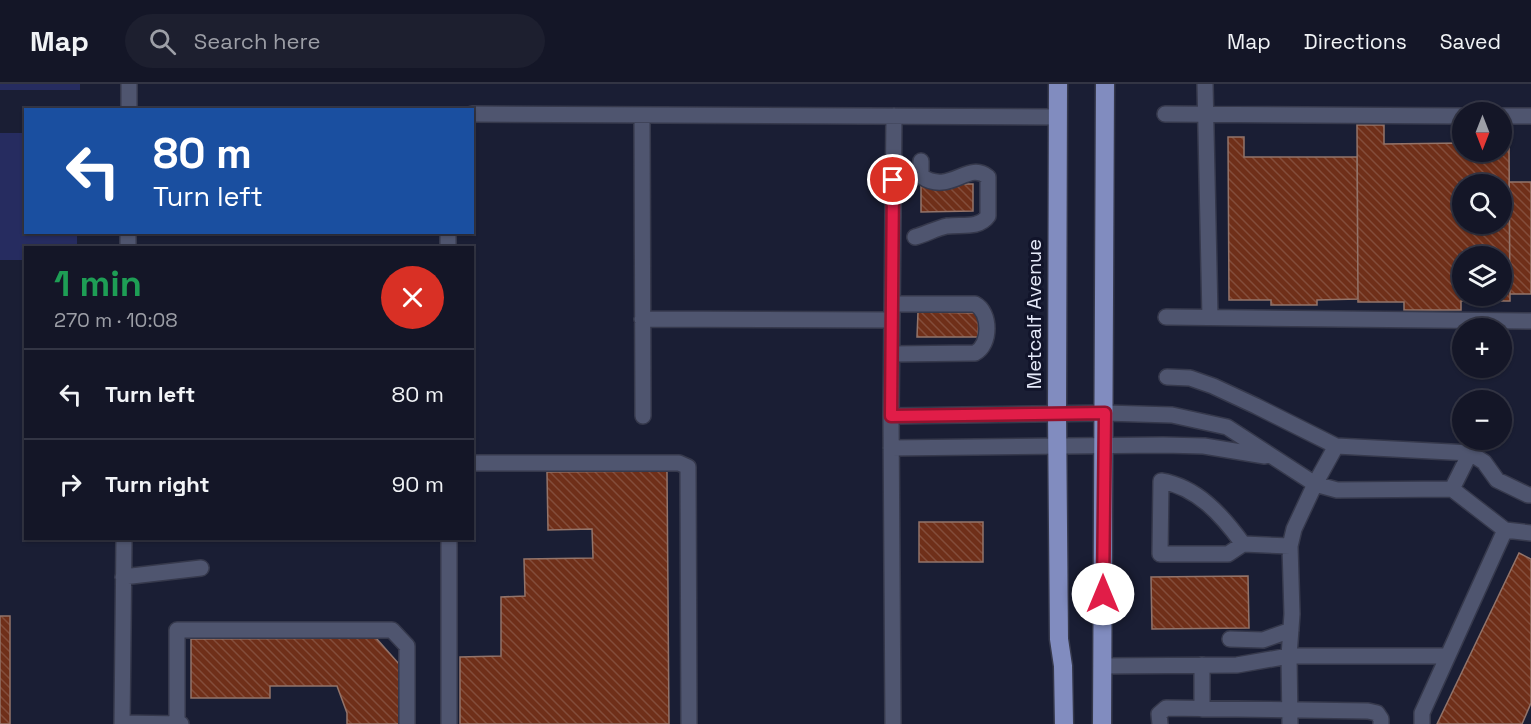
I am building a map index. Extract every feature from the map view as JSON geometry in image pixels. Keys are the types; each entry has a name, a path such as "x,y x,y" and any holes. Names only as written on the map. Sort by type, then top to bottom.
{"main road":[{"name":"Metcalf Avenue","path":"1058,84 1059,639 1063,666 1064,724"},
{"path":"1102,724 1105,84"}],"street":[{"path":"129,84 129,108"},
{"path":"1205,84 1210,317"},
{"path":"474,114 1058,117"},
{"path":"1165,114 1452,116"},
{"path":"642,115 643,416"},
{"path":"893,724 891,416 894,116"},
{"path":"1512,116 1531,116"},
{"path":"915,237 946,226 977,224 985,221 988,216 988,177 982,172 969,172 952,182 929,181 921,176 921,161"},
{"path":"892,304 975,304 982,308 986,315 986,342 982,350 975,353 892,354"},
{"path":"1166,317 1531,321"},
{"path":"642,319 892,320"},
{"path":"1167,377 1190,378 1213,386 1257,405 1336,446 1470,453 1484,462 1497,480 1531,495"},
{"path":"891,416 1172,414 1227,427 1315,484 1337,490 1452,489 1505,530 1531,532"},
{"path":"891,448 1204,446 1271,457"},
{"path":"1290,717 1290,546 1294,529 1336,446"},
{"path":"1452,489 1470,453"},
{"path":"474,464 679,463 688,467 689,724"},
{"path":"1243,544 1204,500 1186,488 1161,481 1160,554 1228,554 1243,544 1290,546"},
{"path":"1422,724 1422,713 1446,656 1505,530"},
{"path":"124,540 122,724 178,724 177,630 392,630 408,646 407,724"},
{"path":"449,540 449,724"},
{"path":"123,577 201,568"},
{"path":"1230,639 1263,640 1291,630"},
{"path":"1102,666 1237,665 1289,656 1446,656"},
{"path":"1202,665 1202,709"},
{"path":"1160,724 1160,714 1166,708 1290,717 1368,711 1377,713 1381,724"}],"shaded area":[{"path":"0,84 80,84 80,90 0,90"},
{"path":"0,133 24,133 24,234 77,234 77,246 24,246 24,260 0,260"}],"building":[{"path":"1357,125 1384,125 1384,144 1452,143 1452,162 1509,162 1509,174 1452,174 1452,234 1510,234 1510,246 1452,246 1452,306 1461,306 1461,310 1404,310 1404,302 1358,302"},
{"path":"1228,137 1244,137 1244,157 1357,157 1358,299 1317,300 1317,305 1271,305 1271,300 1229,300"},
{"path":"1512,182 1531,182 1531,294 1512,294 1512,246 1510,246 1509,234 1512,234"},
{"path":"921,184 973,184 973,211 921,212"},
{"path":"918,312 979,313 978,337 917,337"},
{"path":"667,471 669,724 460,724 460,657 501,656 501,597 525,596 524,559 593,558 592,529 548,530 547,472"},
{"path":"919,522 983,522 983,562 919,562"},
{"path":"1519,553 1531,559 1531,703 1522,724 1437,724"},
{"path":"1248,576 1249,628 1152,629 1151,577"},
{"path":"0,616 10,616 10,724 0,724"},
{"path":"376,638 399,664 399,724 347,724 347,713 337,686 270,686 270,698 191,698 191,639"}],"route":[{"path":"893,180 891,416 1105,413 1103,594"}]}
